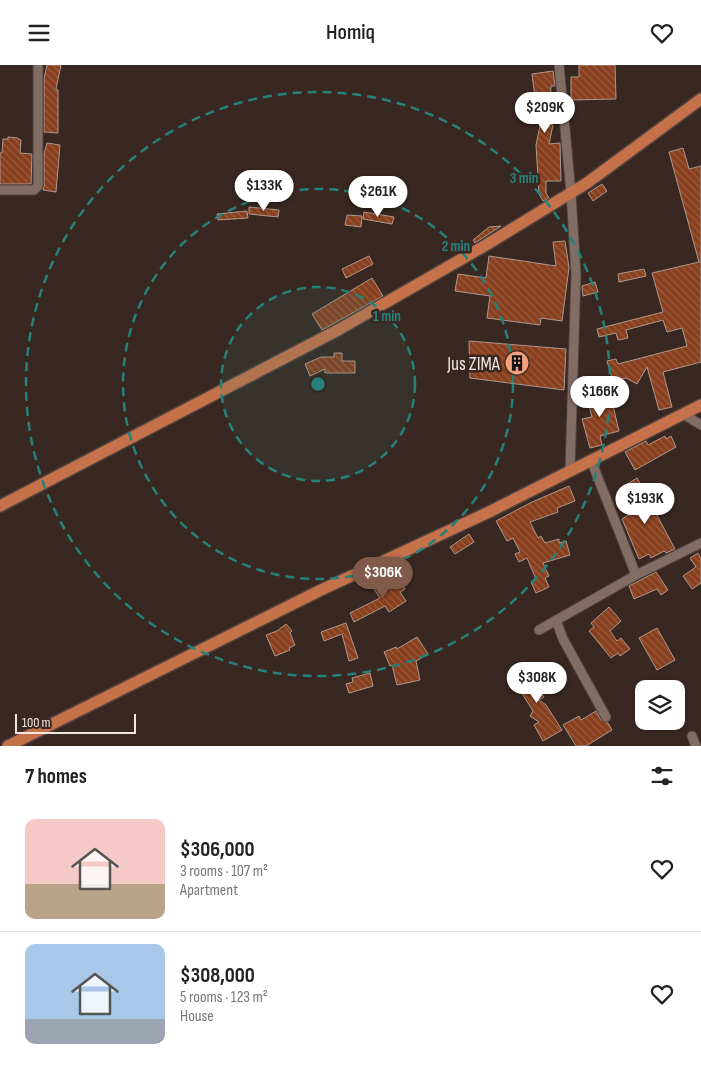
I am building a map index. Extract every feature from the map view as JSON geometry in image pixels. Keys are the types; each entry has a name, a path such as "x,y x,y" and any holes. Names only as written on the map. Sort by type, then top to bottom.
{"main road":[{"path":"0,506 338,330 486,245 587,183 701,99"},
{"path":"8,746 312,595 488,513 701,405"}],"street":[{"path":"0,190 34,190 38,185 38,65"},
{"path":"559,65 571,193 576,274 570,470"},
{"path":"683,414 701,425"},
{"path":"591,460 636,575"},
{"path":"539,630 636,575 701,543"},
{"path":"556,621 563,639 606,717"},
{"path":"692,736 696,746"}],"building":[{"path":"47,65 61,65 56,89 58,90 58,133 44,132 44,79"},
{"path":"579,65 615,65 616,99 571,100 571,77 579,77"},
{"path":"553,71 555,86 551,86 550,108 547,107 550,124 553,125 549,144 560,143 561,181 546,181 546,193 549,198 543,201 539,194 536,145 542,116 535,117 532,98 535,97 532,74"},
{"path":"8,137 21,140 20,153 32,154 31,184 0,184 0,153 2,153 3,139 8,139"},
{"path":"47,143 60,145 56,192 43,190 44,154"},
{"path":"683,148 689,169 701,166 701,362 663,372 672,407 659,410 647,367 637,384 626,378 613,381 607,361 616,359 618,364 687,346 682,328 667,332 663,320 626,330 628,338 618,340 616,333 599,337 597,329 663,312 652,273 699,262 669,152"},
{"path":"602,184 607,191 593,201 588,193"},
{"path":"249,207 279,210 278,217 249,214"},
{"path":"247,211 248,218 218,220 217,214"},
{"path":"364,212 394,217 392,224 363,219"},
{"path":"347,215 362,216 361,227 345,225"},
{"path":"501,226 475,243 473,240 489,227"},
{"path":"565,241 569,268 562,321 541,318 540,325 487,318 490,296 455,291 458,274 486,278 489,256 556,266 553,242"},
{"path":"369,256 373,264 346,278 342,269"},
{"path":"644,269 646,276 619,282 618,274"},
{"path":"372,278 383,296 322,330 312,314"},
{"path":"595,282 598,292 583,296 582,286"},
{"name":"Jus ZIMA","path":"469,341 566,349 564,390 470,378"},
{"path":"334,353 342,353 342,361 355,361 355,373 325,373 325,369 310,376 305,364 321,357 334,357"},
{"path":"609,389 619,431 600,436 602,445 590,448 582,419 592,417 586,395"},
{"path":"665,436 666,439 671,436 676,447 635,470 625,452 646,441 648,445"},
{"path":"637,478 675,549 666,553 664,551 651,558 649,554 639,559 622,519 636,510 624,486"},
{"path":"569,486 575,501 557,508 558,512 530,522 538,538 541,536 545,543 559,539 559,543 566,541 570,555 543,563 549,576 545,578 549,587 536,593 531,582 536,579 527,558 519,562 515,554 520,552 513,538 507,541 496,521 530,503"},
{"path":"469,534 474,542 455,554 450,547"},
{"path":"698,553 701,559 701,583 692,589 683,576 696,567 690,558"},
{"path":"656,572 668,590 661,595 657,589 634,599 629,586"},
{"path":"397,574 405,589 400,592 406,601 389,612 385,606 354,622 350,613 380,598 374,589"},
{"path":"609,607 621,621 610,631 617,641 621,638 630,649 620,656 618,653 611,658 589,631 594,627 591,623"},
{"path":"346,623 358,658 349,661 342,634 324,641 321,632"},
{"path":"286,624 292,631 290,633 295,645 289,648 290,650 275,656 266,635 277,631"},
{"path":"657,628 675,660 657,670 639,638"},
{"path":"417,637 428,654 416,661 420,680 397,685 392,665 390,666 384,652 396,647 397,649"},
{"path":"530,663 537,674 532,678 544,697 539,700 546,705 562,730 543,741 534,725 539,722 530,716 533,711 513,679 524,672 521,668"},
{"path":"370,673 373,686 349,693 346,684 353,682 352,678"},
{"path":"596,711 601,720 608,723 612,730 586,746 576,746 563,725 579,716 581,720"}],"place":[{"name":"Jus ZIMA","path":"517,363"}]}
